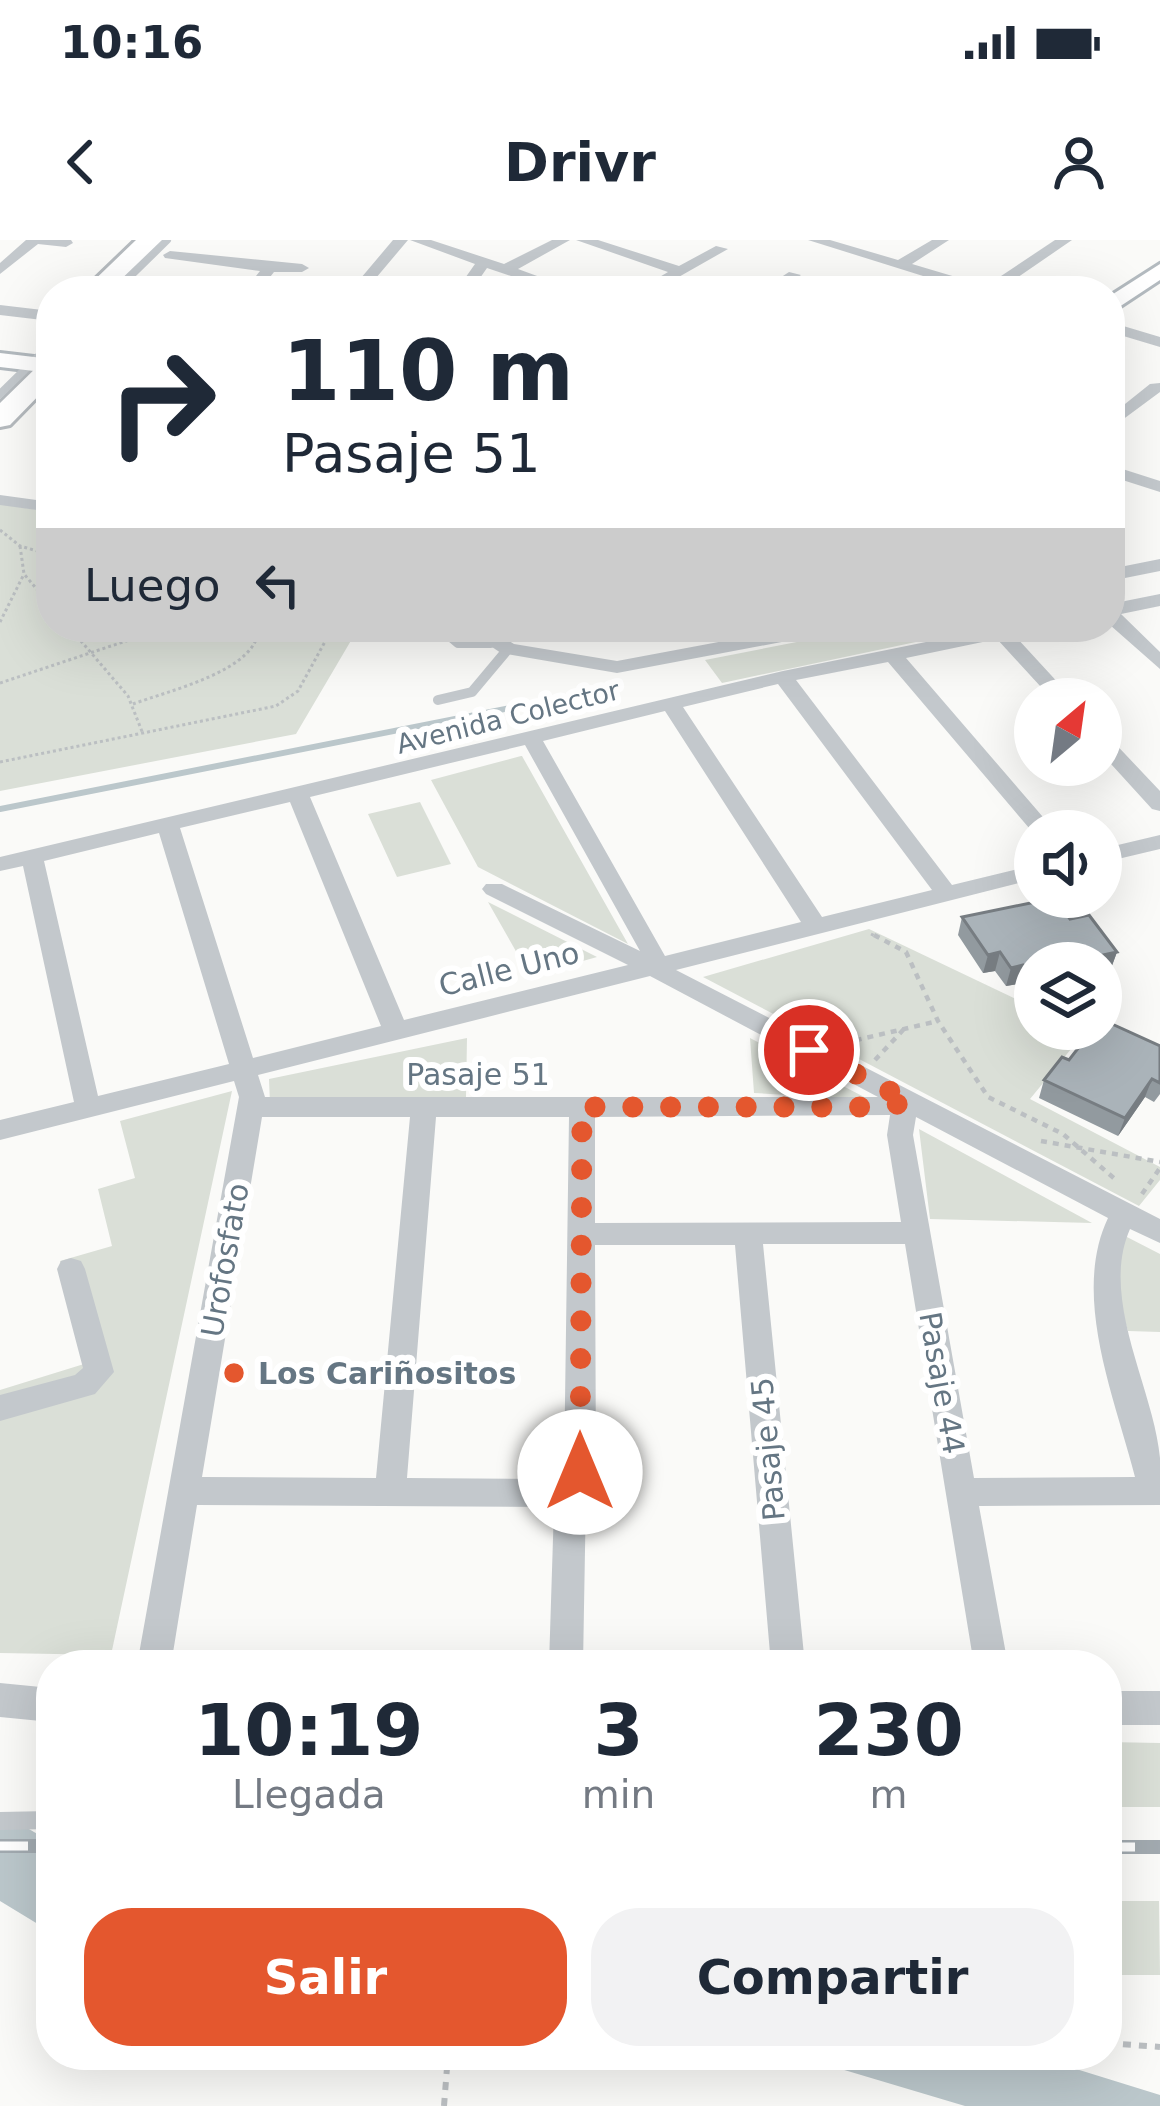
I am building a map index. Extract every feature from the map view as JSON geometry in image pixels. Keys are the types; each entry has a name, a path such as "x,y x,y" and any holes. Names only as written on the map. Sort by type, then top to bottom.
{"main road":[{"path":"117,276 166,243"},
{"path":"143,276 166,243"},
{"path":"0,418 32,362"}],"street":[{"path":"0,270 36,240 67,244"},
{"path":"370,276 401,240"},
{"path":"417,240 527,276"},
{"path":"506,269 563,240"},
{"path":"583,240 681,271"},
{"path":"815,240 937,276"},
{"path":"900,265 942,240"},
{"path":"1010,276 1066,240"},
{"path":"166,243 271,268 302,268"},
{"path":"672,276 721,250"},
{"path":"684,253 704,259"},
{"path":"474,276 484,262"},
{"path":"264,276 271,268"},
{"path":"1125,295 1160,270"},
{"path":"0,310 36,314"},
{"path":"1125,332 1160,342"},
{"path":"1125,412 1156,387"},
{"path":"1125,475 1160,487"},
{"path":"0,500 36,505"},
{"path":"1125,572 1160,565"},
{"path":"1125,608 1160,600"},
{"path":"1125,627 1160,663"},
{"path":"493,642 499,646"},
{"name":"Avenida Colector","path":"499,646 603,666 633,665 744,642"},
{"name":"Avenida Colector","path":"0,864 783,677 957,642"},
{"path":"1011,642 1045,678"},
{"path":"893,656 1026,810"},
{"path":"783,677 947,894"},
{"path":"671,705 816,927"},
{"path":"532,740 651,946 656,966"},
{"path":"1122,763 1160,804"},
{"path":"298,794 396,1031"},
{"name":"Urofosfato","path":"157,1650 251,1107 246,1069 168,826"},
{"path":"1122,851 1160,842"},
{"path":"32,857 88,1108"},
{"name":"Calle Uno","path":"0,1130 1014,877"},
{"path":"494,889 617,952 656,966 911,1102 1128,1200 1158,1227"},
{"name":"Pasaje 51","path":"262,1106 879,1107 911,1102"},
{"name":"Pasaje 44","path":"911,1102 901,1119 900,1136 988,1650"},
{"path":"390,1492 424,1107"},
{"path":"566,1650 570,1493 580,1472 582,1107"},
{"path":"961,1492 1157,1491 1107,1283 1112,1232 1128,1200"},
{"name":"Pasaje 45","path":"748,1233 787,1650"},
{"path":"581,1234 916,1233"},
{"path":"0,1408 84,1385 99,1372 71,1269"},
{"path":"184,1491 570,1493"},
{"path":"0,1700 36,1704"},
{"path":"1122,1708 1160,1708"}],"lane":[{"path":"128,276 166,243"},
{"path":"0,399 32,362"},
{"path":"439,700 459,700 477,693 499,646 457,642"},
{"path":"0,1821 36,1821"}],"path":[{"path":"0,530 10,533 20,547 24,574 36,588"},
{"path":"20,547 36,551"},
{"path":"0,622 24,574"},
{"path":"82,642 134,704 143,734"},
{"path":"0,683 128,642"},
{"path":"134,704 241,662 258,642"},
{"path":"0,762 286,701 298,691 325,642"},
{"path":"844,920 906,952 938,1021 988,1097 1063,1134 1128,1200 1160,1165"},
{"path":"856,1053 839,1044 938,1021"},
{"path":"874,1062 904,1029"},
{"path":"1015,1111 1016,1124"},
{"path":"1038,1141 1160,1165"},
{"path":"1122,2044 1160,2047"},
{"path":"444,2106 447,2070"}],"shaded area":[{"path":"0,504 36,510 36,642 350,642 296,734 0,791"},
{"path":"797,642 916,642 722,683 705,660"},
{"path":"521,756 628,944 478,867 431,780"},
{"path":"420,802 451,864 397,877 368,814"},
{"path":"488,902 597,957 530,976"},
{"path":"869,929 1014,998 1014,1050 1070,1050 1030,1099 1160,1167 1160,1180 1139,1206 703,977"},
{"path":"467,1038 466,1097 270,1104 269,1079"},
{"path":"750,1038 870,1100 754,1093"},
{"path":"232,1091 112,1650 0,1653 0,1390 84,1364 60,1261 112,1246 98,1189 135,1178 120,1121"},
{"path":"919,1129 1092,1223 930,1219"},
{"path":"1125,1236 1160,1254 1160,1332 1128,1331 1115,1289"},
{"path":"1122,1742 1160,1743 1160,1807 1122,1807"},
{"path":"0,1812 36,1833 36,1923 0,1901"},
{"path":"1122,1901 1159,1901 1160,1975 1122,1975"},
{"path":"844,2070 1079,2070 1160,2095 1160,2106 965,2106"}],"building":[{"path":"1014,906 1014,918 1091,918 1109,942 1014,942 1011,968 1000,952 988,955 962,917"},
{"path":"1122,1029 1160,1046 1160,1083 1152,1079 1125,1118 1044,1080 1062,1057 1069,1060 1077,1050 1122,1050"}],"waterway":[{"path":"0,809 616,687"}],"railway":[{"path":"0,1846 36,1846"},
{"path":"1122,1847 1160,1847"}],"place":[{"name":"Los Cariñositos","path":"234,1373"}],"route":[{"path":"580,1472 582,1107 879,1107 911,1102 809,1050"}]}
